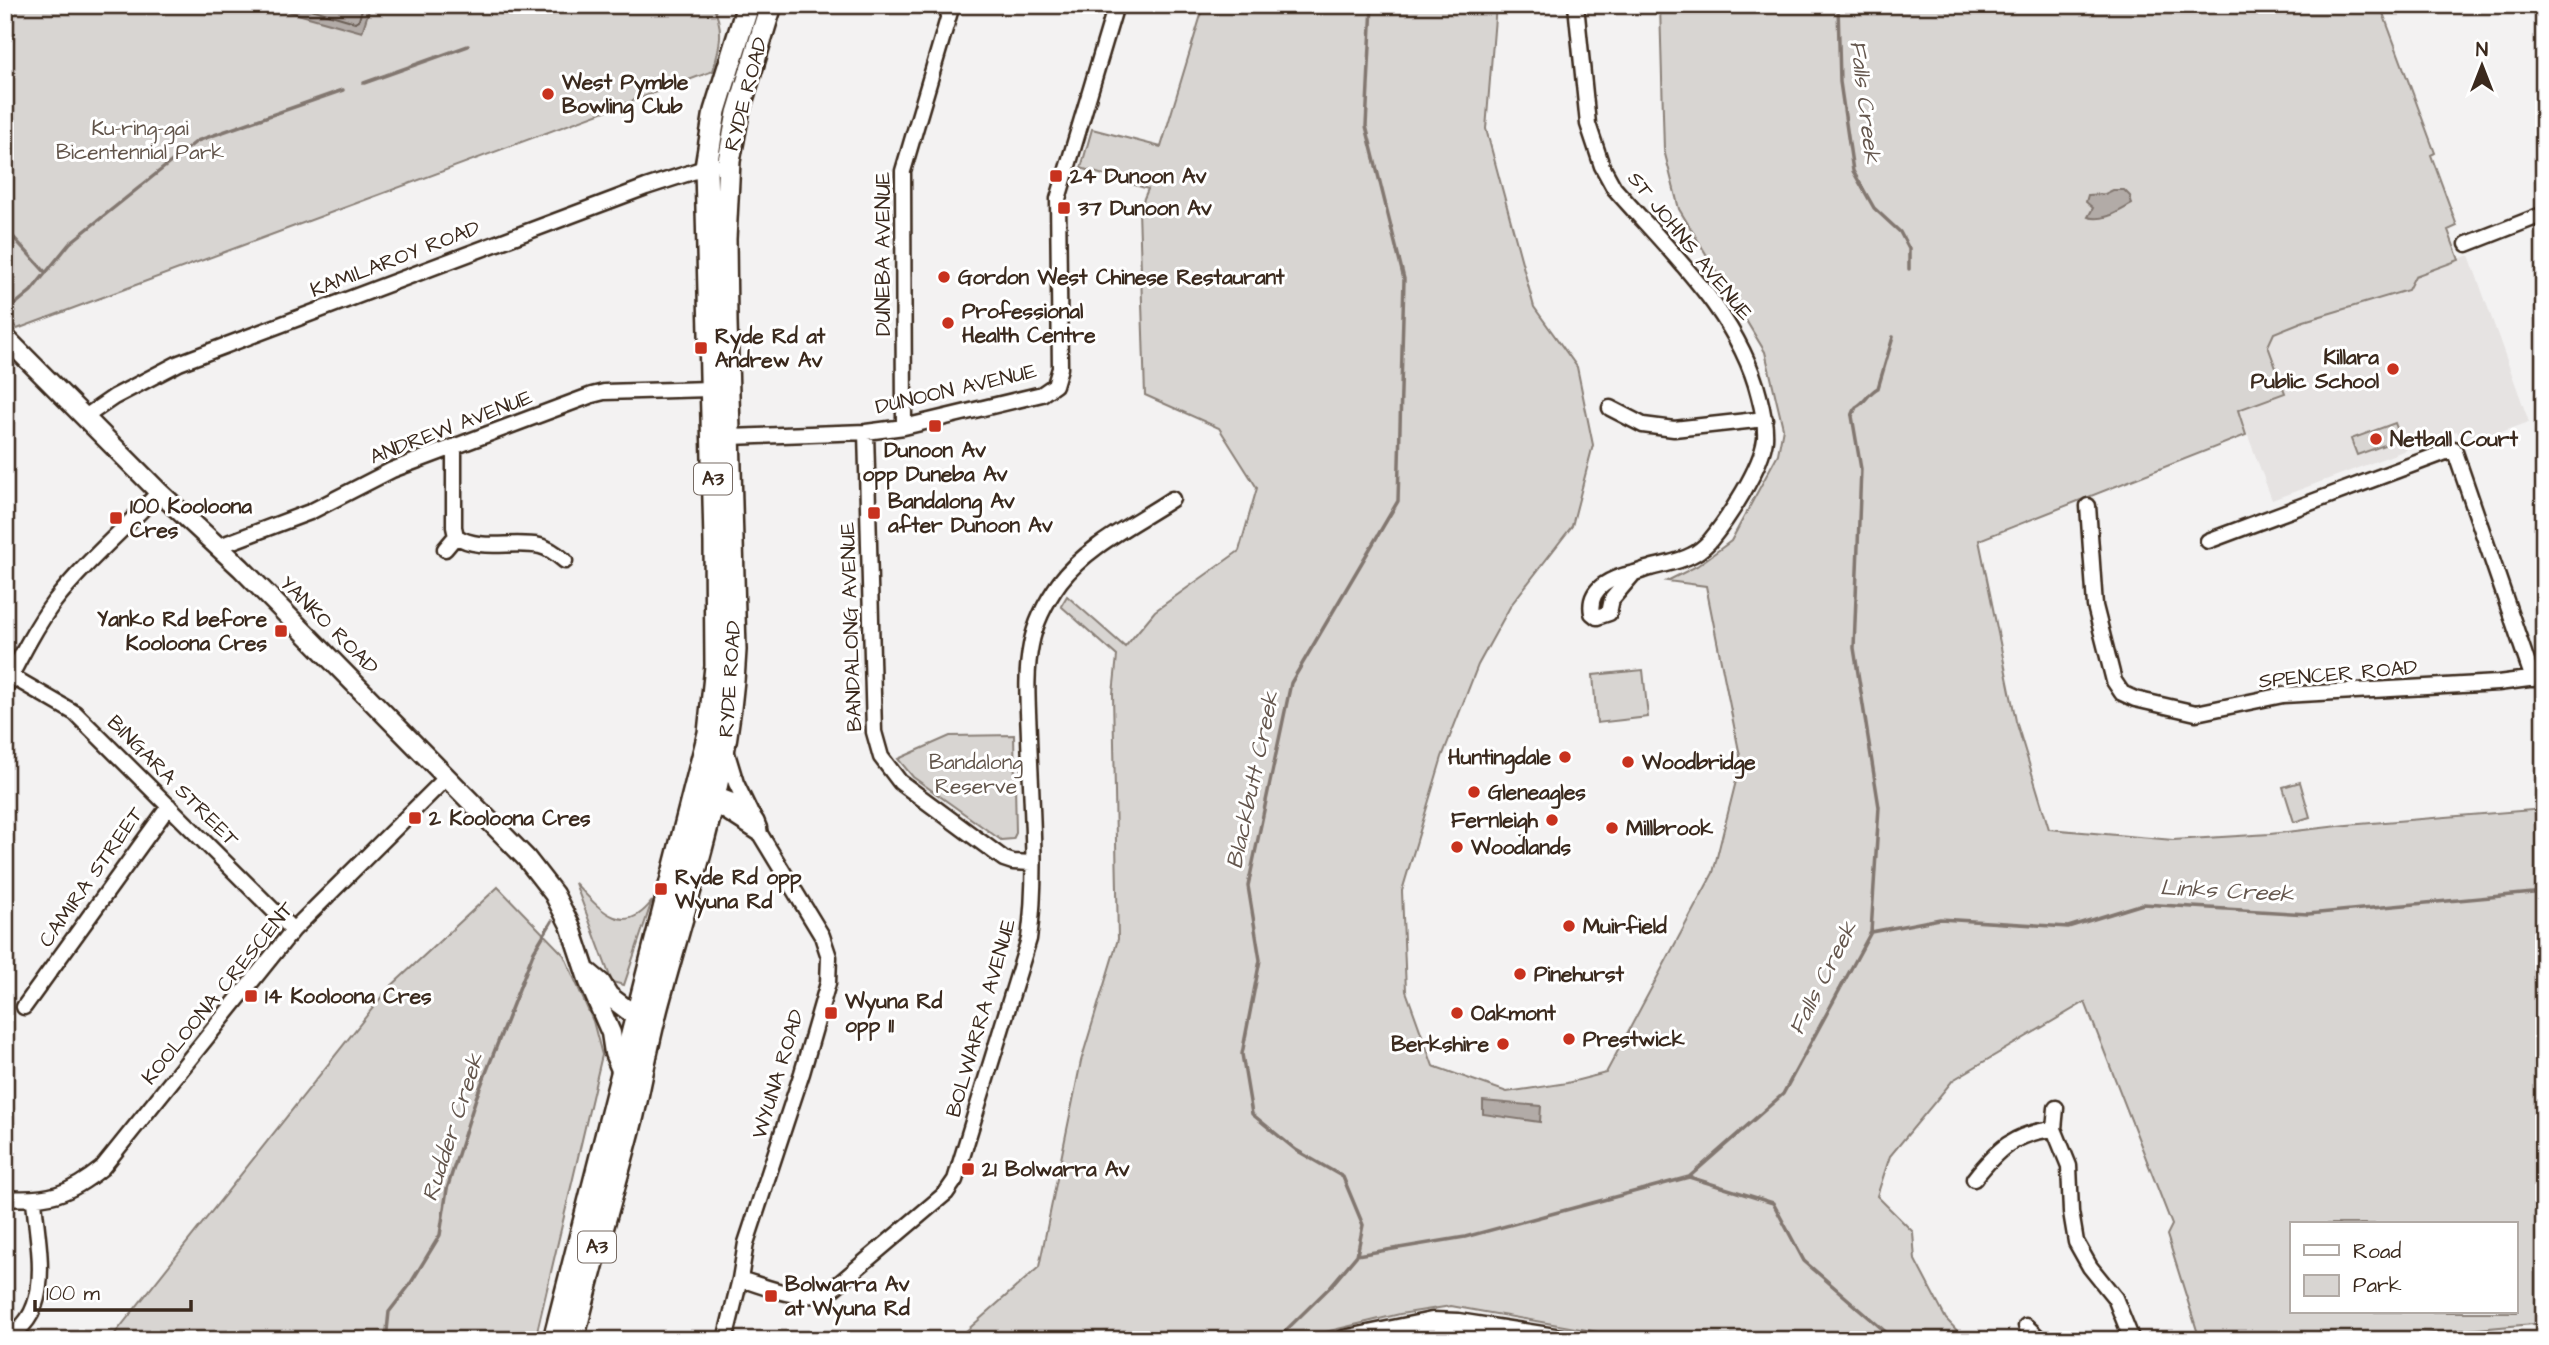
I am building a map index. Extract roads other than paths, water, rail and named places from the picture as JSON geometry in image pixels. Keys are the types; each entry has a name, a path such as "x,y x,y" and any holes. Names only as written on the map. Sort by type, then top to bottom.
{"highway":[{"name":"RYDE ROAD","path":"708,796 709,733 716,666 706,167 715,111 744,6"},
{"name":"RYDE ROAD","path":"554,1340 622,1072 640,1023 708,796 725,749 735,650 725,253 729,162 738,113 769,9"},
{"name":"RYDE ROAD","path":"572,1340 633,1115 640,1023"}],"main road":[{"name":"YANKO ROAD","path":"5,337 526,858 554,894 570,925 611,1033 614,1053 622,1072"},
{"name":"YANKO ROAD","path":"587,971 601,983 609,996 640,1023"},
{"path":"596,998 617,1015 640,1023"},
{"path":"1344,1340 1432,1322 1458,1323 1568,1340"}],"street":[{"name":"DUNEBA AVENUE","path":"904,427 902,171 952,5"},
{"name":"DUNOON AVENUE","path":"730,437 866,432 904,427 1042,394 1055,385 1059,377 1058,198 1115,5"},
{"name":"ST JOHNS AVENUE","path":"1576,5 1588,124 1602,166 1614,188 1715,304 1730,326 1755,379 1765,419 1765,439 1756,467 1709,542 1692,555 1634,573"},
{"path":"744,6 769,9"},
{"name":"KAMILAROY ROAD","path":"85,417 114,397 179,363 706,167 729,162"},
{"path":"2467,244 2544,214"},
{"name":"ANDREW AVENUE","path":"217,547 310,512 392,470 604,392 710,388"},
{"path":"1610,408 1643,425 1674,429 1765,419"},
{"name":"BANDALONG AVENUE","path":"866,432 874,732 881,757 900,782 1004,859 1032,863"},
{"path":"454,447 456,536 464,541 477,543 540,546 565,561"},
{"path":"2208,541 2454,449 2538,678"},
{"path":"8,682 42,620 69,583 159,492"},
{"name":"BOLWARRA AVENUE","path":"740,1279 796,1296 818,1296 829,1292 946,1193 955,1180 1029,939 1032,917 1032,863 1027,682 1031,643 1038,622 1061,581 1077,564 1172,499"},
{"name":"SPENCER ROAD","path":"2088,506 2095,606 2114,681 2122,693 2135,699 2196,713 2283,695 2498,683 2538,678"},
{"path":"445,549 456,536"},
{"name":"BINGARA STREET","path":"8,682 75,713 293,930"},
{"name":"WYUNA ROAD","path":"725,749 736,783 759,825 760,834 827,946 829,970 802,1073 746,1243 725,1340"},
{"name":"KOOLOONA CRESCENT","path":"5,1198 34,1200 58,1194 82,1184 102,1168 293,930 447,777"},
{"path":"708,796 750,812"},
{"name":"WYUNA ROAD","path":"708,796 722,809 760,834"},
{"name":"CAMIRA STREET","path":"24,1007 169,806"},
{"path":"2056,1108 2054,1129 2068,1166 2076,1242 2090,1266 2115,1298 2132,1340"},
{"path":"1974,1180 2005,1144 2039,1130 2054,1129"},
{"path":"5,1338 27,1321 37,1303 40,1287 34,1200"},
{"path":"2026,1326 2040,1340"}],"water":[{"path":"288,5 370,7 362,32 287,11"},
{"path":"2113,190 2124,190 2130,196 2132,204 2106,217 2088,217 2093,208 2086,202 2088,195 2105,194"},
{"path":"1483,1101 1541,1106 1540,1122 1483,1114"}],"waterway":[{"name":"Blackbutt Creek","path":"1276,1340 1330,1287 1357,1255 1363,1225 1343,1177 1296,1150 1252,1114 1242,1054 1260,960 1248,886 1291,683 1398,501 1404,279 1366,126 1372,5"},
{"name":"Falls Creek","path":"1838,5 1840,82 1853,171 1874,208 1900,232 1909,249 1909,269"},
{"path":"364,83 468,46"},
{"path":"7,311 31,291 70,243 197,141 343,90"},
{"path":"5,228 46,273"},
{"name":"Falls Creek","path":"1357,1255 1465,1237 1689,1177 1783,1094 1871,932 1879,807 1854,648 1861,469 1852,416 1856,407 1878,388 1893,337"},
{"name":"Links Creek","path":"1871,932 1940,919 2068,927 2143,904 2308,914 2544,892"},
{"name":"Rudder Creek","path":"386,1340 389,1312 409,1286 440,1235 447,1189 476,1098 534,951 552,921"},
{"path":"1689,1177 1773,1203 1804,1261 1895,1340"}],"place":[{"name":"West Pymble Bowling Club","path":"548,94"},
{"name":"24 Dunoon Av","path":"1056,176"},
{"name":"37 Dunoon Av","path":"1064,208"},
{"name":"Gordon West Chinese Restaurant","path":"944,277"},
{"name":"Professional Health Centre","path":"948,323"},
{"name":"Ryde Rd at Andrew Av","path":"701,348"},
{"name":"Killara Public School","path":"2393,369"},
{"name":"Dunoon Av opp Duneba Av","path":"935,426"},
{"name":"Netball Court","path":"2376,439"},
{"name":"Bandalong Av after Dunoon Av","path":"874,513"},
{"name":"100 Kooloona Cres","path":"116,518"},
{"name":"Yanko Rd before Kooloona Cres","path":"281,631"},
{"name":"Huntingdale","path":"1565,757"},
{"name":"Woodbridge","path":"1628,762"},
{"name":"Gleneagles","path":"1474,792"},
{"name":"2 Kooloona Cres","path":"415,818"},
{"name":"Fernleigh","path":"1552,820"},
{"name":"Millbrook","path":"1612,828"},
{"name":"Woodlands","path":"1457,847"},
{"name":"Ryde Rd opp Wyuna Rd","path":"661,889"},
{"name":"Muirfield","path":"1569,926"},
{"name":"Pinehurst","path":"1520,974"},
{"name":"14 Kooloona Cres","path":"251,996"},
{"name":"Wyuna Rd opp 11","path":"831,1013"},
{"name":"Oakmont","path":"1457,1013"},
{"name":"Prestwick","path":"1569,1039"},
{"name":"Berkshire","path":"1503,1044"},
{"name":"21 Bolwarra Av","path":"968,1169"},
{"name":"Bolwarra Av at Wyuna Rd","path":"771,1296"}],"park label":[{"name":"Ku-ring-gai Bicentennial Park","path":"140,140"},
{"name":"Bandalong Reserve","path":"976,774"}]}
